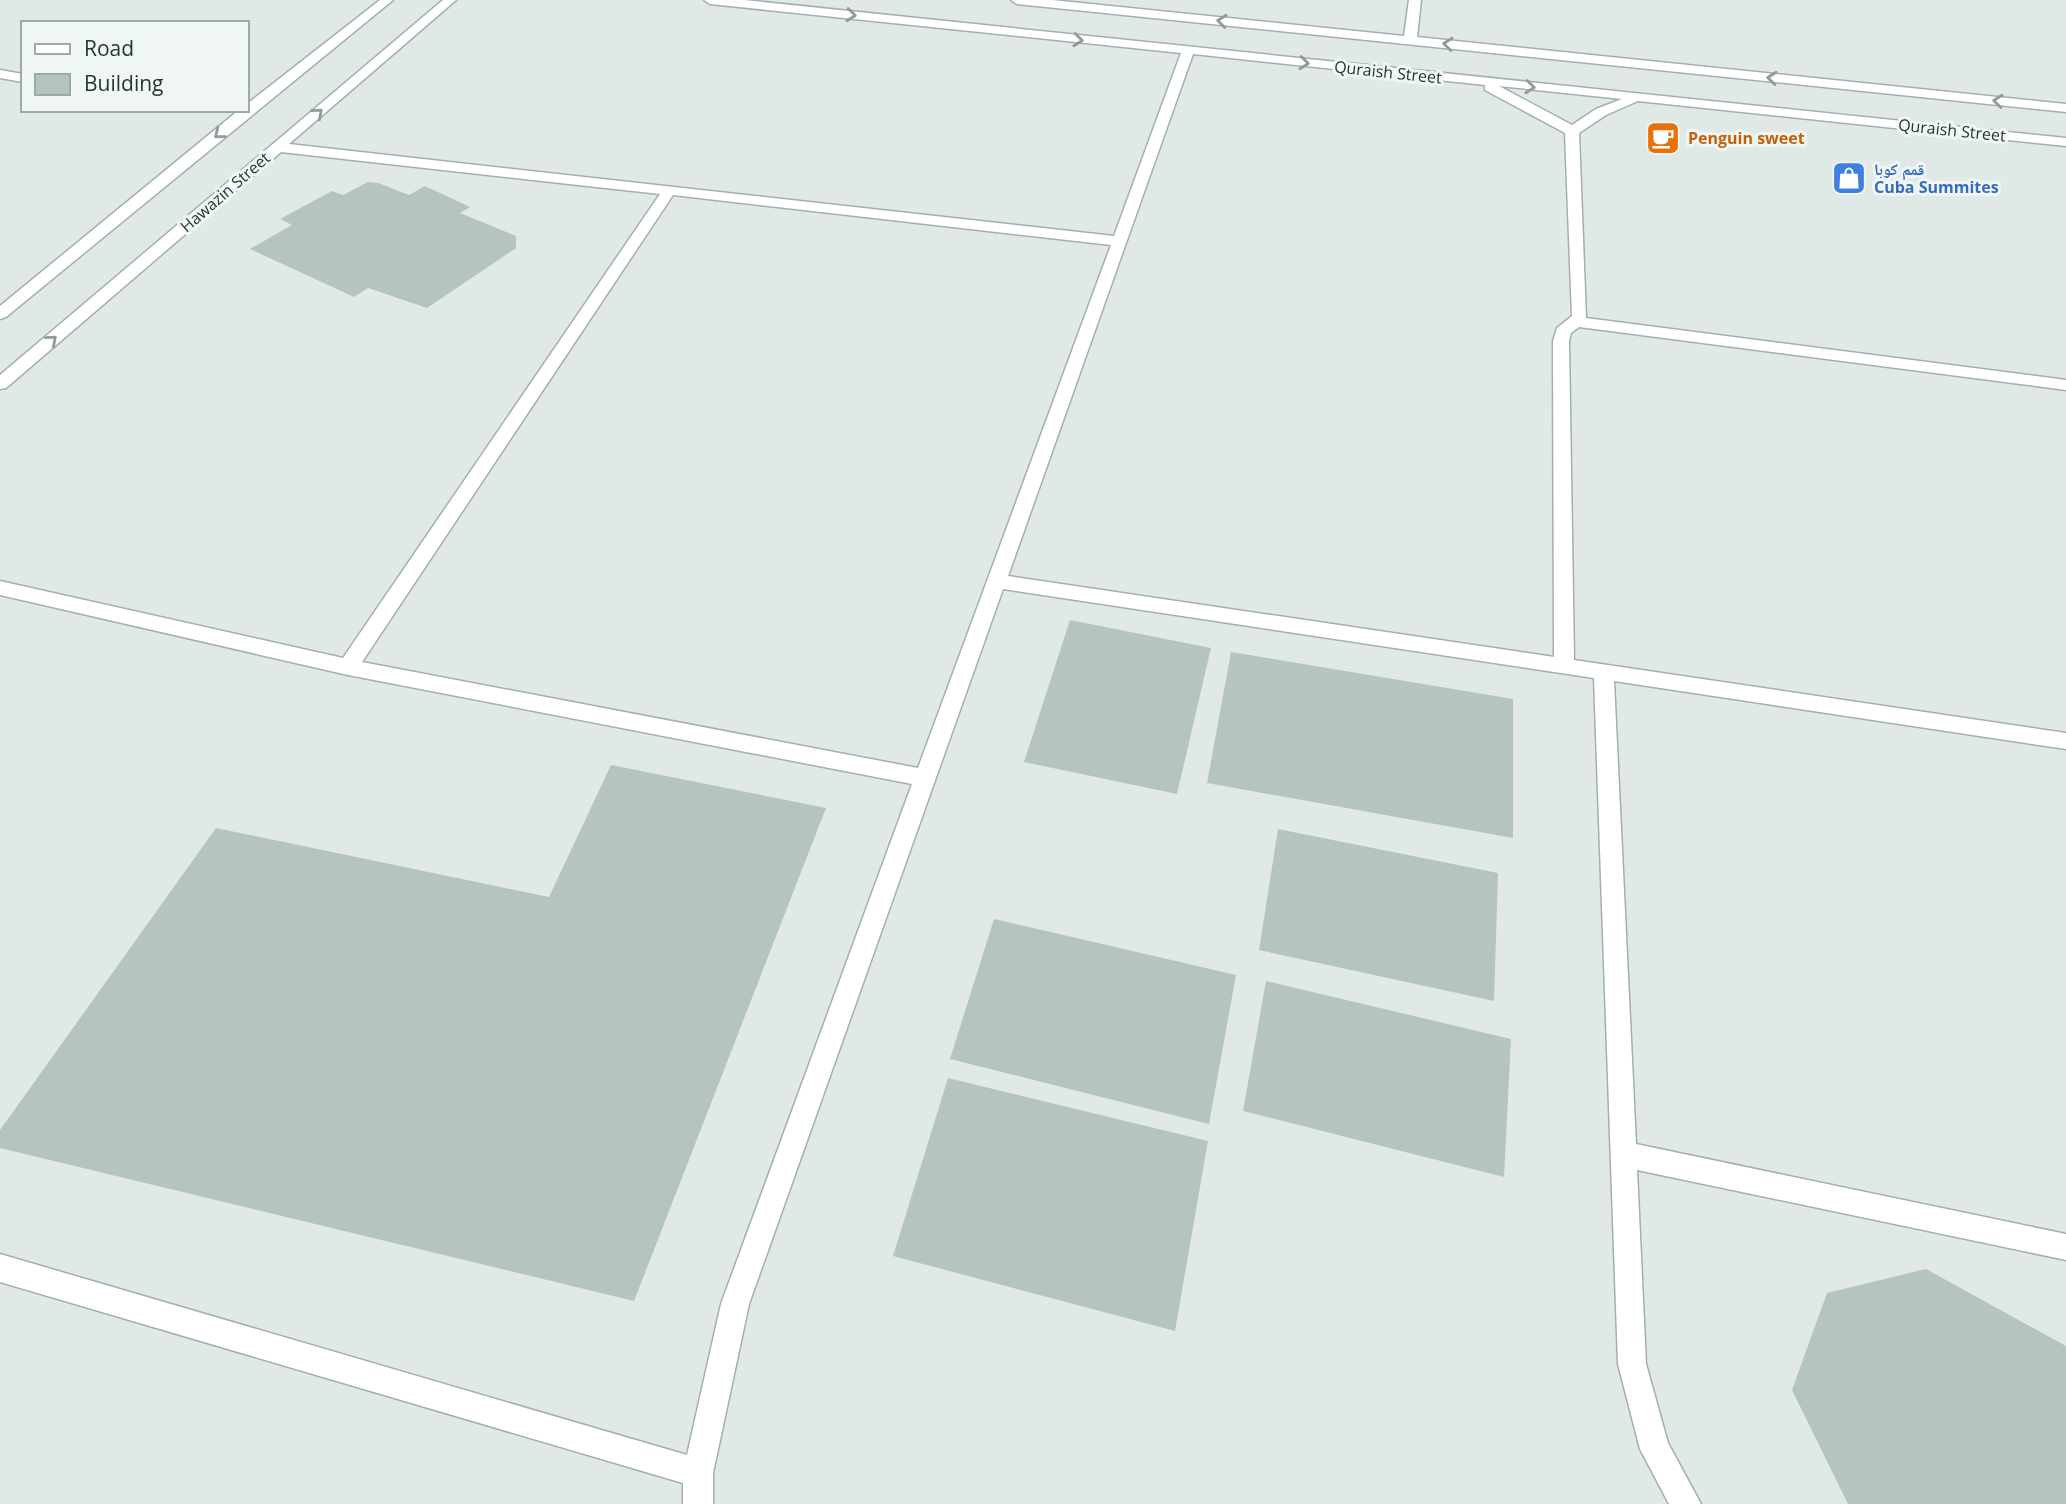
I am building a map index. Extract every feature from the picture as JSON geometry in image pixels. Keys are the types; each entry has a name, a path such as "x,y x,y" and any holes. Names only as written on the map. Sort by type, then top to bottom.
{"street":[{"path":"248,108 387,0"},
{"name":"Hawazin Street","path":"0,384 450,0"},
{"name":"Quraish Street","path":"710,0 2066,142"},
{"name":"Quraish Street","path":"1017,0 2066,108"},
{"path":"1410,40 1415,0"},
{"path":"698,1504 698,1474 735,1304 1188,51"},
{"path":"0,74 21,78"},
{"path":"1478,81 1572,131"},
{"path":"1572,131 1601,112 1638,98"},
{"path":"0,314 243,112"},
{"path":"1564,667 1561,341 1563,331 1576,323 1580,316 1572,131"},
{"path":"277,148 1119,242"},
{"path":"348,667 668,191"},
{"path":"1576,323 2066,385"},
{"path":"998,580 2066,741"},
{"path":"0,588 348,667 927,779"},
{"path":"1604,673 1632,1364 1655,1449 1686,1504"},
{"path":"1623,1154 2066,1247"},
{"path":"0,1268 698,1474"}],"building":[{"path":"368,182 409,195 425,186 470,207 460,213 516,236 516,248 427,308 368,288 354,297 250,249 292,225 280,219 332,191 343,195"},
{"path":"1070,620 1211,648 1177,794 1024,762"},
{"path":"1231,652 1513,699 1513,838 1207,783"},
{"path":"611,765 826,808 634,1301 0,1148 0,1130 216,828 549,897"},
{"path":"1278,829 1498,873 1494,1001 1259,950"},
{"path":"994,919 1236,975 1209,1124 950,1059"},
{"path":"1266,981 1511,1039 1504,1177 1243,1111"},
{"path":"948,1078 1208,1141 1175,1331 893,1256"},
{"path":"1926,1269 2066,1346 2066,1504 1848,1504 1792,1390 1827,1293"}],"place":[{"name":"Penguin sweet","path":"1663,138"},
{"name":"قمم كوبا Cuba Summites","path":"1849,178"}]}
